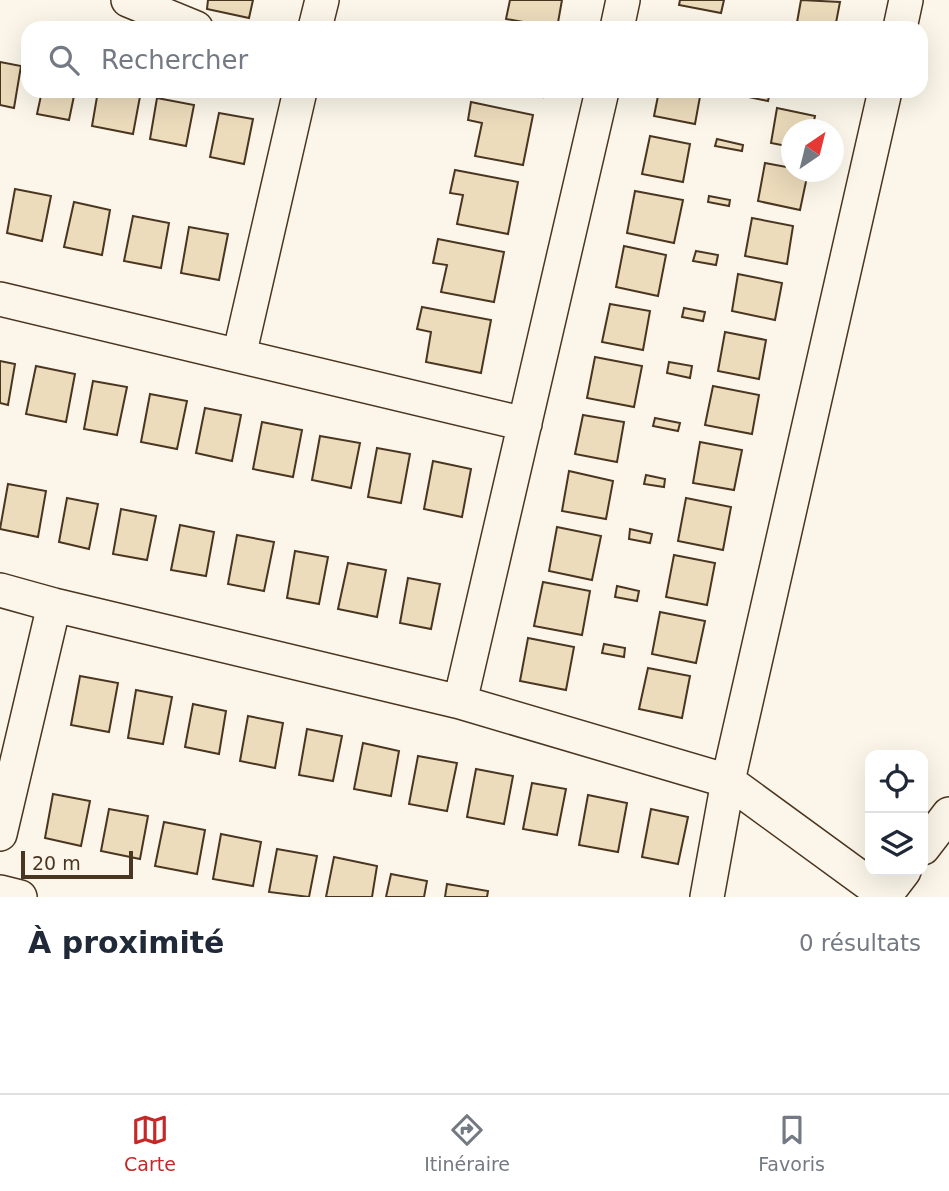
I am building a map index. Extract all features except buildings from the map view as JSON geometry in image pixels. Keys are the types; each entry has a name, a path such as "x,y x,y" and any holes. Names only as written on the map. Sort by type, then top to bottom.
{"street":[{"path":"128,0 179,21"},
{"path":"317,21 322,0"},
{"path":"618,21 623,0"},
{"path":"902,21 906,0"},
{"path":"239,356 298,98"},
{"path":"460,702 600,98"},
{"path":"707,897 728,781 883,98"},
{"path":"0,299 525,424"},
{"path":"0,590 460,702 728,781 892,888"},
{"path":"0,834 54,605"},
{"path":"928,841 949,814"},
{"path":"0,892 20,897"}]}
